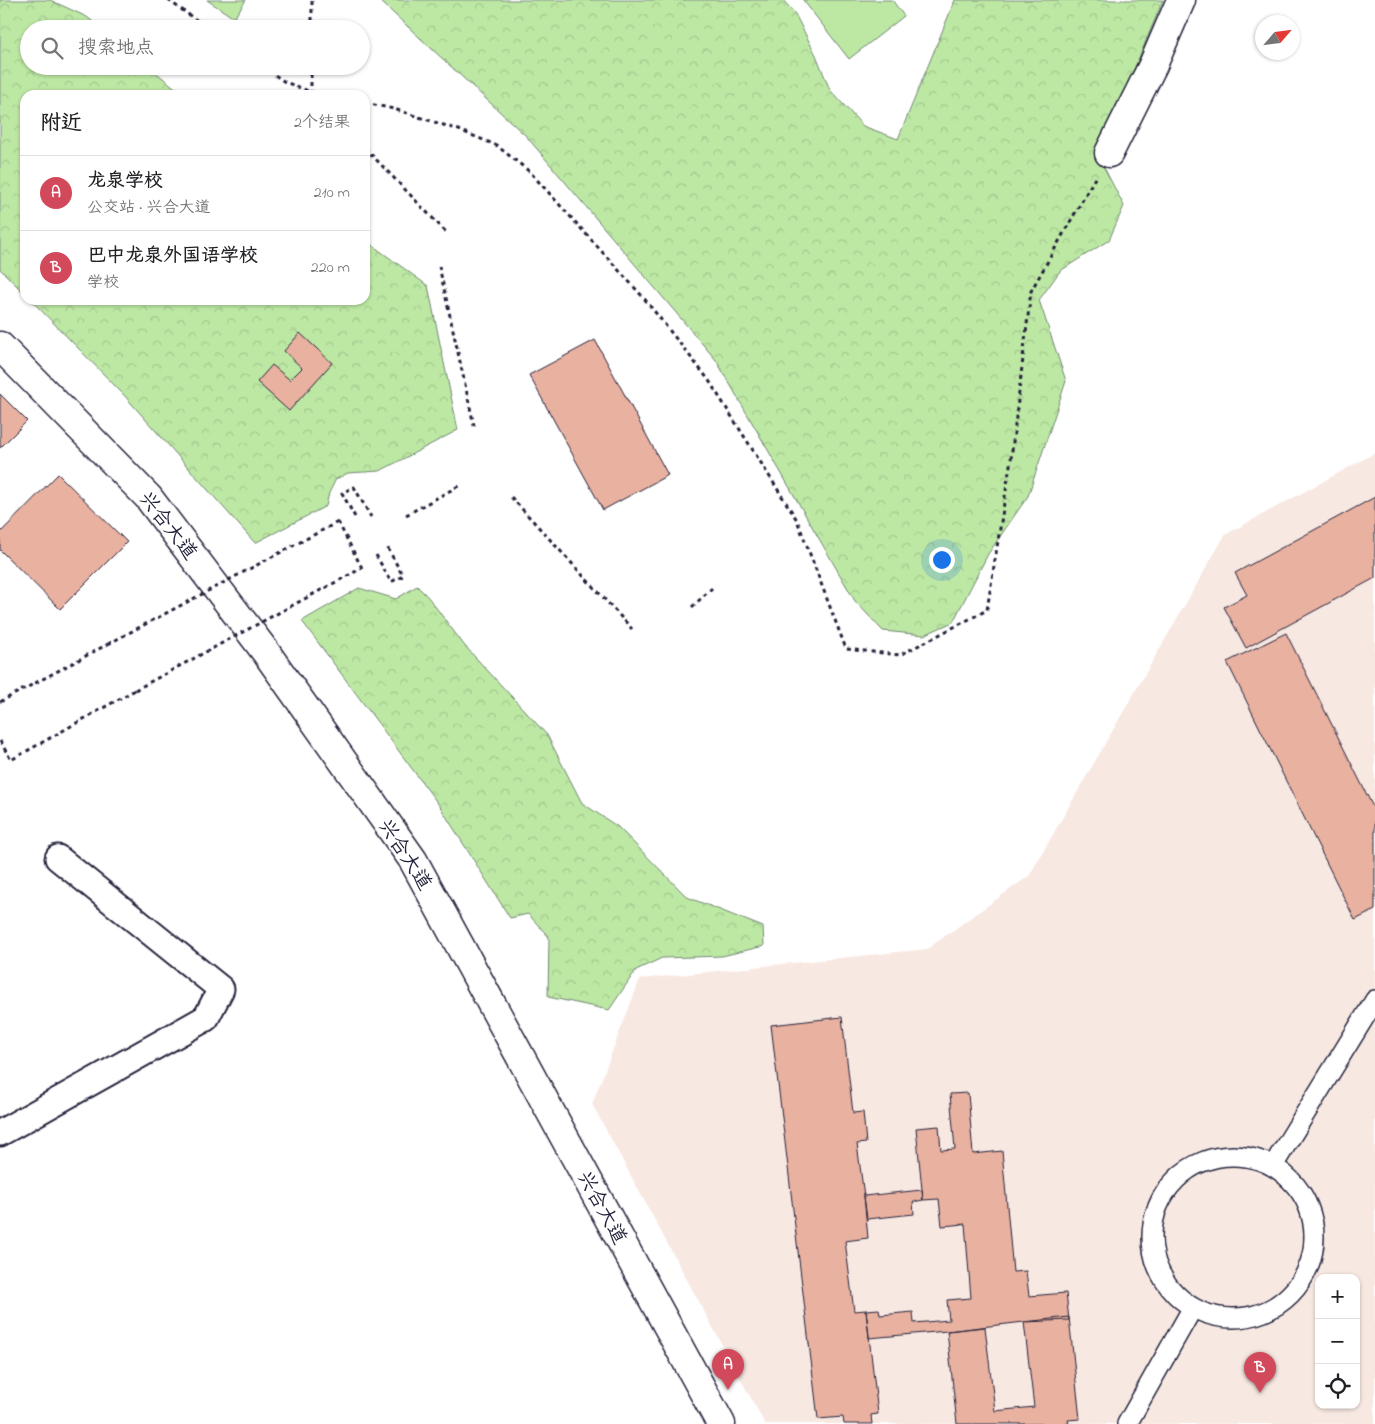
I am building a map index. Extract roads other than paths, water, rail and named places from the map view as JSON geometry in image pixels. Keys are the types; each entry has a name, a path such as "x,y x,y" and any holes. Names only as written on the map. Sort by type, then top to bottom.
{"street":[{"path":"1109,153 1153,64 1181,0"},
{"name":"兴合大道","path":"0,346 148,497 265,651 413,860 721,1424"},
{"path":"0,1133 206,1018 220,989 58,858"},
{"path":"1273,1166 1375,1000"},
{"path":"1243,1156 1273,1166 1298,1187 1312,1216 1314,1248 1304,1278 1283,1302 1254,1317 1223,1319 1192,1309 1168,1288 1154,1259 1151,1227 1162,1196 1182,1172 1211,1158 1243,1156"},
{"path":"1127,1424 1192,1309"}],"place":[{"name":"龙泉学校","path":"728,1390"},
{"name":"巴中龙泉外国语学校","path":"1260,1393"}]}
